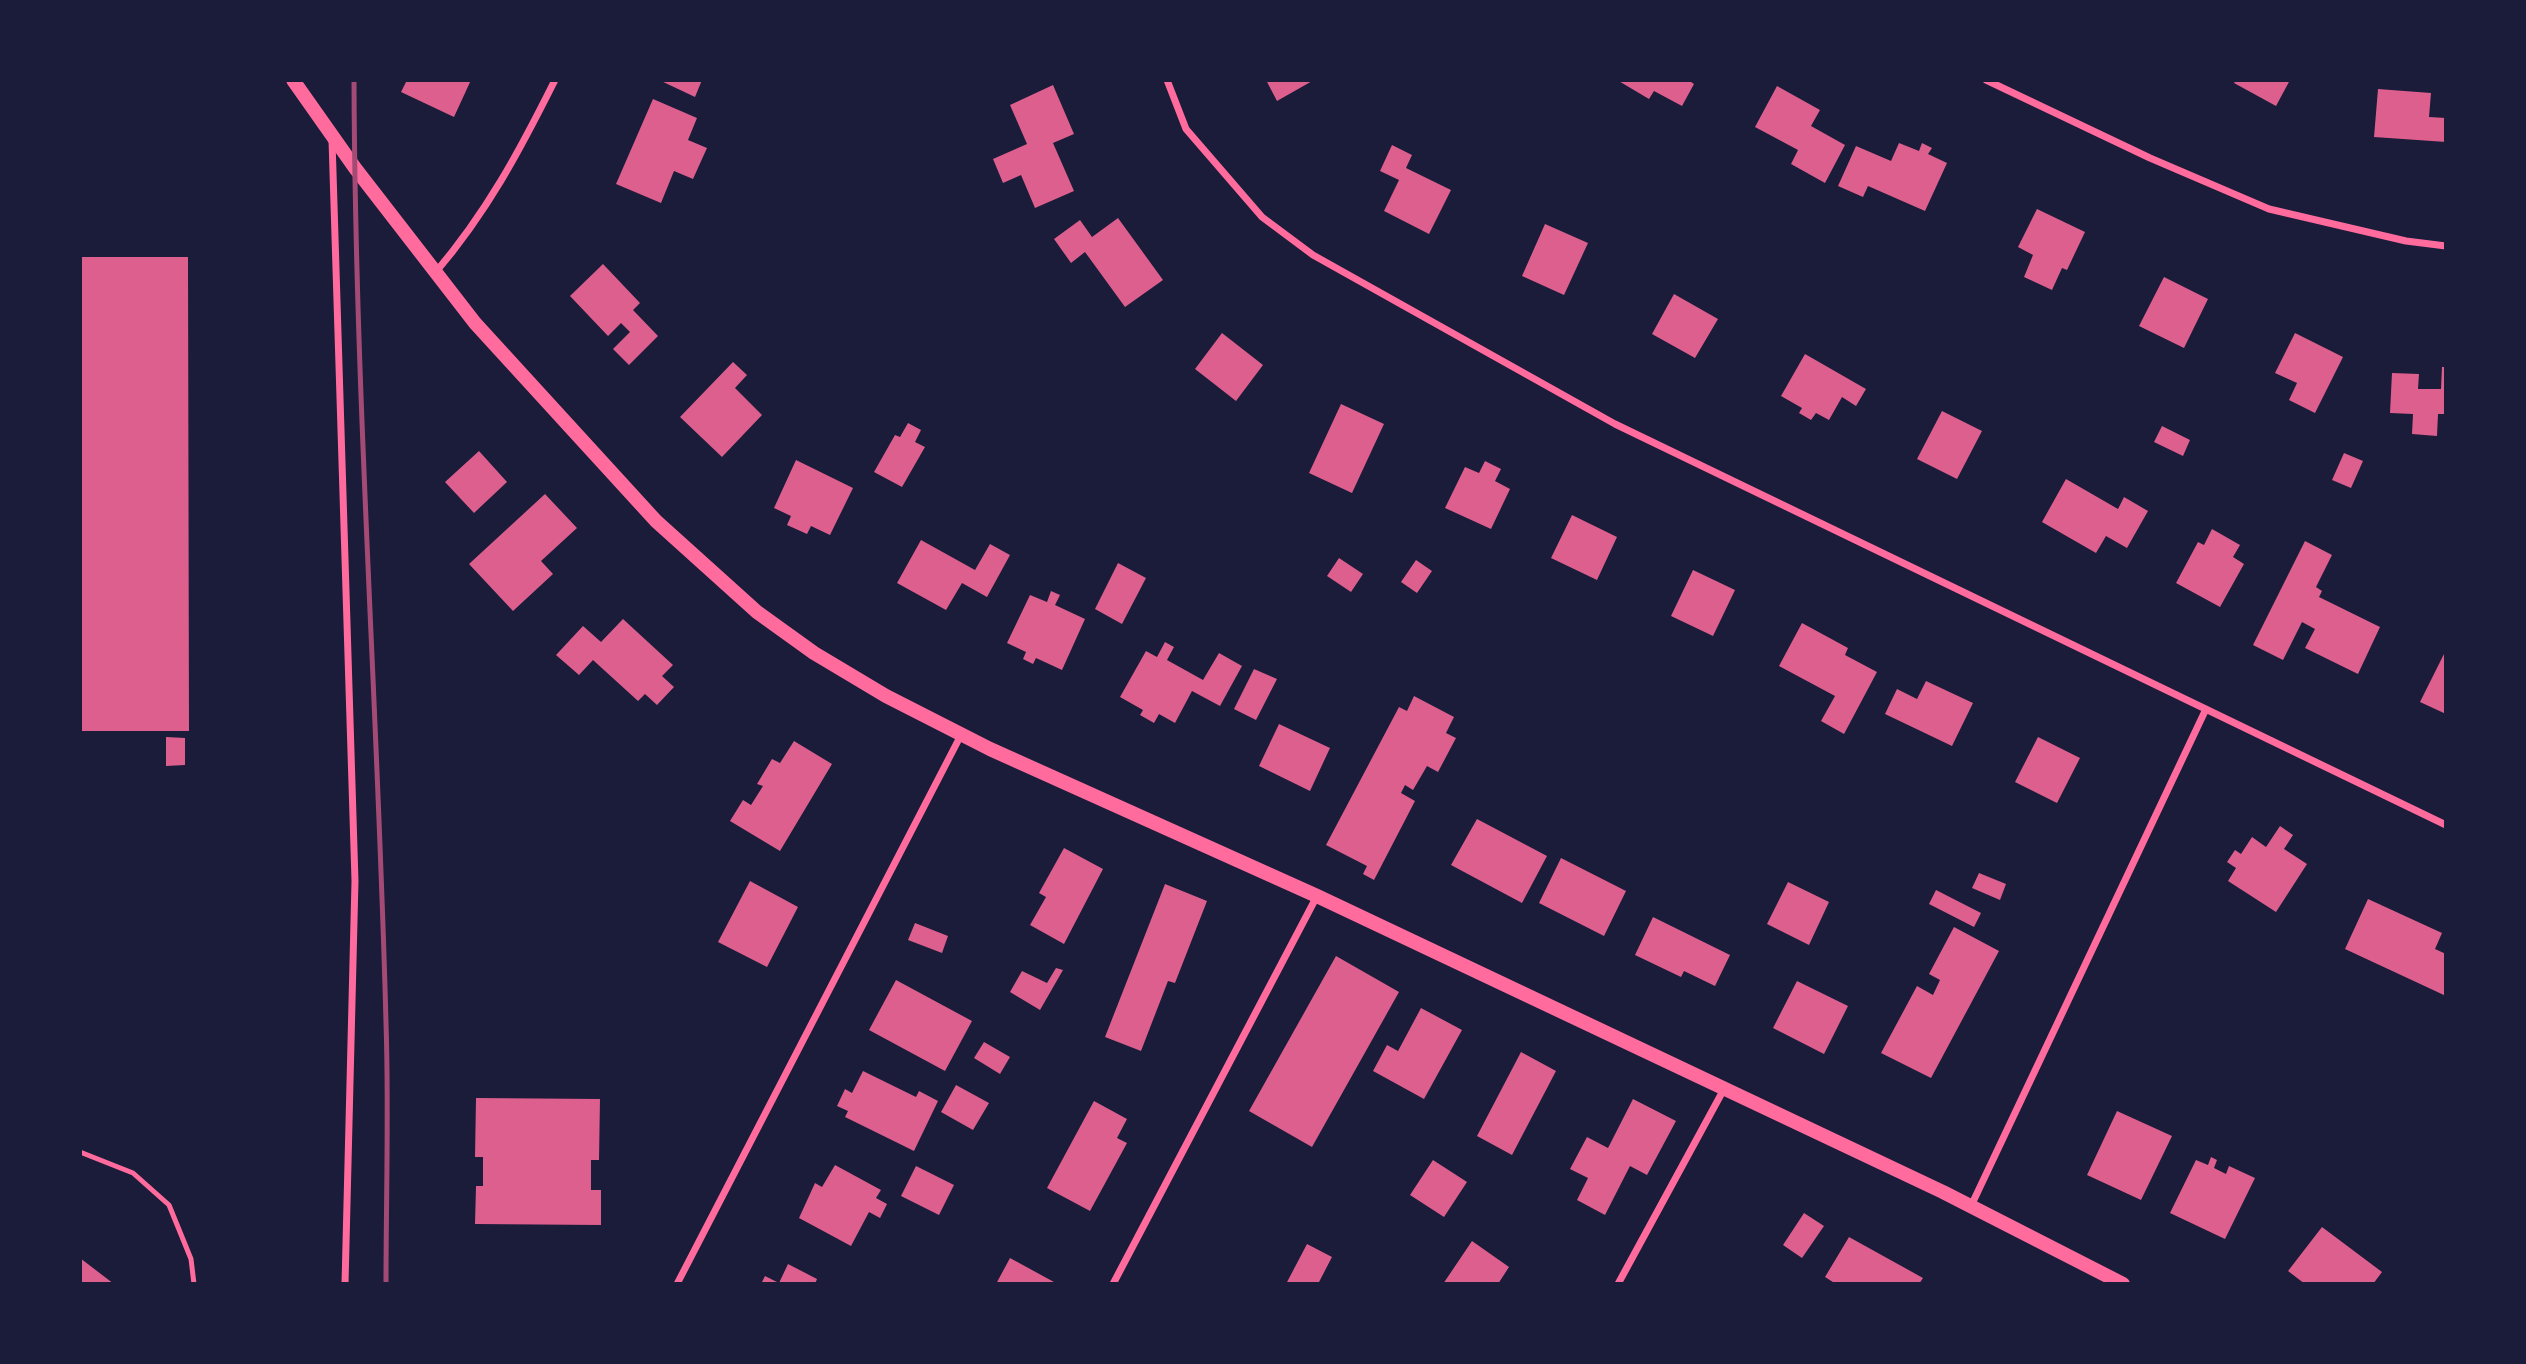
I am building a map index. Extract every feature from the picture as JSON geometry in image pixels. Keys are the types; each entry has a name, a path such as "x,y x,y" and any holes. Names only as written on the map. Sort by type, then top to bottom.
{"main road":[{"path":"293,80 332,137 475,323 656,521 757,612 814,653 886,696 961,735 1317,896 1970,1206 2123,1283"}],"street":[{"path":"434,273 459,245 502,183 555,80"},
{"path":"1167,80 1186,128 1262,217 1313,255 1615,424 2445,825"},
{"path":"1986,80 2150,158 2269,209 2406,241 2445,246"},
{"path":"332,137 355,881 345,1283"},
{"path":"1970,1206 2206,709"},
{"path":"677,1283 961,735"},
{"path":"1113,1283 1317,896"},
{"path":"1618,1283 1724,1089"}],"lane":[{"path":"80,1152 133,1173 169,1205 191,1259 194,1283"}],"building":[{"path":"407,80 471,80 454,117 401,92"},
{"path":"659,80 702,80 695,97"},
{"path":"1266,80 1314,80 1277,101"},
{"path":"1617,80 1688,80 1694,84 1682,106 1654,91 1649,99"},
{"path":"2236,80 2290,80 2276,106 2234,83"},
{"path":"1053,85 1074,134 1053,143 1074,191 1035,208 1021,175 1003,183 993,159 1027,144 1010,105"},
{"path":"1777,86 1820,110 1811,126 1845,145 1825,183 1791,164 1798,150 1755,127"},
{"path":"2378,89 2431,93 2429,117 2446,118 2446,142 2374,137"},
{"path":"653,99 697,118 688,140 707,148 693,179 674,171 661,203 616,184"},
{"path":"1899,143 1919,151 1922,143 1932,148 1928,154 1947,163 1925,211 1868,186 1863,197 1838,186 1856,146 1891,161"},
{"path":"1392,145 1412,155 1406,168 1451,190 1429,234 1384,211 1399,180 1380,171"},
{"path":"2037,209 2085,232 2067,270 2062,268 2052,290 2024,277 2033,255 2018,247"},
{"path":"1118,218 1163,280 1125,307 1085,252 1071,263 1054,239 1080,220 1092,237"},
{"path":"1545,224 1588,243 1564,295 1522,276"},
{"path":"80,257 188,257 189,731 80,731"},
{"path":"603,264 640,303 633,310 658,336 629,365 613,349 630,332 621,323 608,336 570,296"},
{"path":"2164,277 2208,299 2184,348 2139,326"},
{"path":"1674,294 1718,319 1695,358 1652,334"},
{"path":"1222,333 1263,365 1236,401 1195,369"},
{"path":"2295,333 2343,357 2315,413 2289,400 2297,383 2275,373"},
{"path":"1805,354 1866,389 1856,406 1842,397 1829,420 1816,413 1811,420 1799,413 1802,408 1781,396"},
{"path":"733,362 747,375 735,388 762,415 722,457 680,417"},
{"path":"2442,367 2446,367 2446,414 2438,414 2437,436 2412,434 2413,414 2390,413 2392,373 2419,374 2418,389 2441,389"},
{"path":"1341,404 1384,424 1352,493 1309,473"},
{"path":"1942,411 1982,431 1957,479 1917,459"},
{"path":"908,423 921,430 915,442 925,447 902,487 874,472 895,435 900,437"},
{"path":"2162,426 2190,440 2183,456 2154,442"},
{"path":"479,451 507,482 474,513 445,482"},
{"path":"2344,453 2363,461 2351,488 2332,480"},
{"path":"796,460 853,488 830,535 811,526 807,534 787,525 791,516 774,508"},
{"path":"1485,461 1501,469 1495,481 1510,489 1491,529 1445,508 1465,467 1479,473"},
{"path":"2066,479 2118,509 2124,497 2148,511 2127,548 2106,536 2096,553 2042,522"},
{"path":"545,494 577,528 541,561 553,574 513,611 469,564"},
{"path":"1572,515 1617,537 1597,580 1551,558"},
{"path":"2212,529 2240,545 2233,557 2244,564 2220,607 2176,583 2198,542 2204,545"},
{"path":"921,540 975,570 990,544 1010,555 987,597 962,583 946,610 897,583"},
{"path":"2305,541 2332,555 2316,587 2322,591 2319,597 2380,627 2358,674 2305,648 2315,629 2302,622 2283,660 2253,645"},
{"path":"1339,558 1363,574 1351,592 1327,576"},
{"path":"1416,560 1432,571 1417,593 1401,582"},
{"path":"1118,563 1146,578 1122,624 1095,609"},
{"path":"1693,570 1735,590 1713,636 1671,616"},
{"path":"1051,591 1060,595 1055,605 1085,619 1062,670 1036,658 1033,664 1023,659 1026,652 1007,643 1030,595 1047,602"},
{"path":"623,619 673,665 662,676 674,687 657,705 645,694 638,701 593,660 579,675 556,655 583,626 601,642"},
{"path":"1802,623 1848,648 1845,655 1877,672 1844,734 1821,721 1835,696 1779,666"},
{"path":"1165,642 1174,647 1167,660 1203,680 1219,653 1242,666 1220,706 1192,691 1175,723 1159,714 1154,723 1140,715 1143,710 1120,697 1146,651 1157,657"},
{"path":"2446,650 2446,714 2420,702"},
{"path":"1254,669 1277,679 1256,720 1234,709"},
{"path":"1926,681 1973,703 1952,746 1885,714 1897,689 1917,699"},
{"path":"1414,696 1454,717 1446,733 1456,738 1438,772 1427,766 1413,790 1405,785 1401,793 1415,801 1374,880 1363,874 1367,866 1326,845 1399,707 1407,711"},
{"path":"1279,724 1330,748 1310,791 1259,766"},
{"path":"166,737 185,738 185,765 166,766"},
{"path":"2038,737 2080,758 2057,803 2015,782"},
{"path":"794,741 832,764 780,851 730,821 743,800 751,805 763,786 757,784 772,759 780,763"},
{"path":"1477,819 1547,856 1522,903 1451,865"},
{"path":"2280,826 2293,835 2284,849 2307,864 2276,912 2228,881 2236,868 2227,862 2235,850 2241,854 2252,837 2266,847"},
{"path":"1064,848 1103,869 1064,944 1030,925 1046,897 1039,893"},
{"path":"1561,858 1626,891 1604,936 1539,903"},
{"path":"1979,873 2006,884 2000,900 1972,888"},
{"path":"750,881 798,907 767,967 718,942"},
{"path":"1788,882 1829,902 1809,945 1767,924"},
{"path":"1165,884 1207,901 1175,983 1168,981 1141,1051 1105,1037"},
{"path":"1936,890 1981,913 1974,927 1929,904"},
{"path":"2368,899 2442,933 2435,949 2446,954 2446,996 2345,949"},
{"path":"1653,917 1730,955 1715,986 1684,971 1681,977 1635,955"},
{"path":"915,923 948,936 942,953 908,940"},
{"path":"1954,927 1999,951 1931,1078 1881,1053 1917,986 1933,995 1940,980 1929,974"},
{"path":"1336,956 1399,992 1312,1147 1249,1111"},
{"path":"1056,968 1063,970 1040,1010 1010,992 1022,971 1047,983"},
{"path":"896,980 972,1021 945,1071 869,1030"},
{"path":"1797,981 1848,1006 1824,1054 1773,1028"},
{"path":"1421,1008 1462,1030 1424,1099 1373,1071 1387,1045 1398,1051"},
{"path":"984,1042 1010,1057 1000,1074 974,1058"},
{"path":"1521,1052 1556,1071 1512,1155 1477,1136"},
{"path":"863,1071 916,1097 919,1091 938,1101 914,1151 845,1117 848,1111 837,1106 845,1089 852,1093"},
{"path":"956,1085 989,1103 973,1130 941,1112"},
{"path":"476,1098 600,1099 599,1160 591,1160 591,1190 601,1190 601,1225 475,1224 476,1186 483,1186 483,1157 475,1157"},
{"path":"1633,1099 1676,1121 1647,1175 1630,1166 1605,1215 1577,1200 1588,1178 1570,1169 1587,1137 1608,1148"},
{"path":"1094,1101 1127,1119 1117,1138 1127,1143 1090,1211 1047,1188"},
{"path":"2117,1111 2172,1136 2141,1200 2087,1175"},
{"path":"2211,1157 2217,1160 2214,1168 2226,1174 2229,1166 2255,1178 2225,1239 2170,1213 2196,1160 2208,1165"},
{"path":"1433,1160 1467,1182 1444,1217 1410,1195"},
{"path":"835,1165 881,1190 876,1198 887,1204 880,1218 869,1212 851,1246 799,1218 815,1183 822,1187"},
{"path":"916,1166 954,1185 939,1215 901,1196"},
{"path":"1804,1213 1824,1226 1802,1258 1783,1245"},
{"path":"2322,1227 2382,1272 2373,1284 2305,1284 2288,1271"},
{"path":"1849,1237 1923,1278 1919,1284 1836,1284 1825,1277"},
{"path":"1472,1241 1509,1267 1498,1284 1443,1284"},
{"path":"1307,1244 1332,1257 1318,1284 1286,1284"},
{"path":"80,1258 114,1284 80,1284"},
{"path":"1010,1258 1054,1282 1053,1284 996,1284"},
{"path":"788,1264 817,1279 815,1284 761,1284 765,1276 779,1283"}],"railway":[{"path":"354,80 362,434 386,1023 386,1284"}]}
